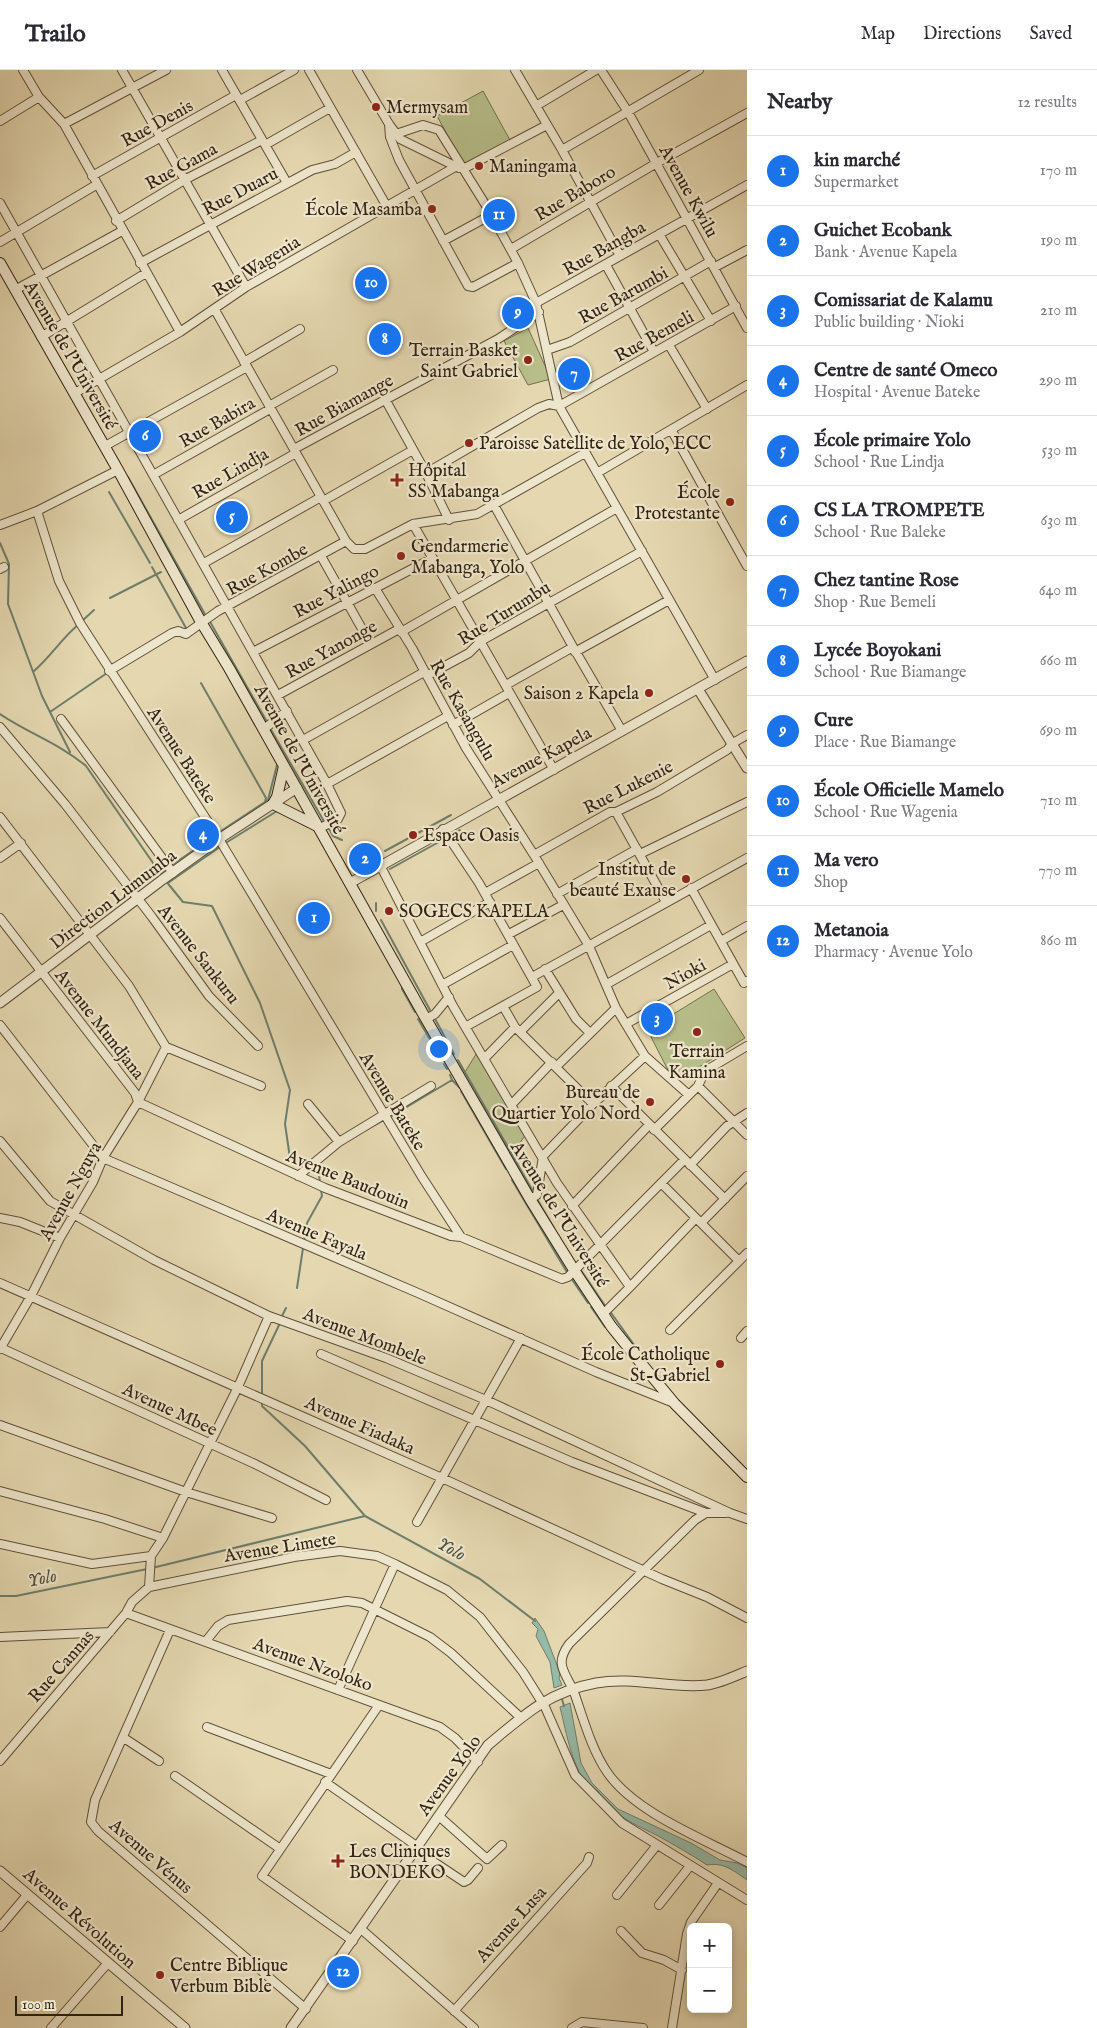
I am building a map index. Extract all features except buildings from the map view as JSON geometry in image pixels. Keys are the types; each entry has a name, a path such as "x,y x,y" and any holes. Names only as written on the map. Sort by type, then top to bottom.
{"main road":[{"name":"Avenue de l’Université","path":"0,263 105,446 201,622 264,728 426,1019 530,1199 603,1314 675,1404 747,1477"},
{"path":"284,766 277,796 273,804 320,828"}],"street":[{"path":"23,70 39,97 64,124 116,221 180,332"},
{"path":"122,70 246,287"},
{"path":"64,124 166,70"},
{"path":"222,70 287,184"},
{"name":"Rue Denis","path":"92,176 161,137 294,70"},
{"path":"309,70 386,205"},
{"path":"358,70 396,134 412,147 459,168"},
{"path":"516,70 620,256"},
{"path":"536,106 596,70"},
{"name":"Avenue Kwilu","path":"601,70 628,112 655,164 736,306 745,317 747,328"},
{"path":"562,150 699,70"},
{"path":"0,121 39,97"},
{"name":"Rue Gama","path":"116,221 186,179 330,108"},
{"name":"Rue Baboro","path":"511,249 589,202 747,113"},
{"path":"389,124 393,146 465,282 470,287 518,263"},
{"path":"396,134 423,125 439,130 459,168 491,214 511,249 536,303 560,406 669,600 697,645 715,680"},
{"name":"Rue Wagenia","path":"74,393 180,332 215,310 246,287 386,205 547,125"},
{"name":"Rue Duaru","path":"140,263 210,223 312,170 334,164 356,152"},
{"path":"0,242 96,185"},
{"name":"Rue Bangba","path":"536,303 747,185"},
{"path":"0,203 327,784 341,813 338,819 320,828"},
{"path":"443,241 491,214"},
{"path":"15,290 122,231"},
{"path":"659,234 711,321"},
{"name":"Rue Barumbi","path":"547,350 570,342 686,277 747,250"},
{"path":"606,265 654,352"},
{"path":"41,337 146,274"},
{"name":"Rue Bemeli","path":"560,406 736,306"},
{"path":"215,310 346,541 354,549 365,549 413,524 470,517 585,453"},
{"name":"Rue Biamange","path":"295,451 385,399 498,339 539,312"},
{"path":"105,446 129,434 245,365 300,329"},
{"path":"669,345 707,409"},
{"name":"Rue Babira","path":"153,475 333,370"},
{"path":"597,473 672,431 747,385"},
{"path":"385,399 426,473 449,520"},
{"path":"426,473 538,408 549,404 560,406"},
{"path":"672,431 747,566"},
{"path":"204,563 413,450"},
{"name":"Rue Lindja","path":"178,520 295,451"},
{"path":"0,525 37,511 118,470"},
{"path":"494,504 574,650 622,731"},
{"name":"Rue Yanonge","path":"278,695 370,643 442,610 457,598 525,558 617,508"},
{"name":"Avenue Bateke","path":"37,511 66,597 109,671 219,839 435,1200 461,1237"},
{"path":"413,524 554,770"},
{"name":"Rue Kombe","path":"109,671 172,633 178,631 186,634 201,622 346,541"},
{"name":"Rue Turumbu","path":"303,740 424,672 430,674 468,653 481,641 642,551"},
{"path":"321,556 370,643"},
{"name":"Rue Yalingo","path":"253,652 433,558"},
{"name":"Rue Kasangulu","path":"375,588 453,725 589,946 616,1008 645,1056 689,1095"},
{"path":"453,725 507,689 574,650 669,600"},
{"name":"Avenue Kapela","path":"350,883 498,798 554,770 747,661"},
{"path":"698,689 747,768"},
{"path":"264,728 287,711"},
{"path":"327,784 448,716"},
{"path":"61,719 168,876"},
{"name":"Avenue Sankuru","path":"0,727 65,804 209,996 258,1046"},
{"name":"Rue Lukenie","path":"534,855 610,812 616,812 708,762 747,735"},
{"name":"Direction Lumumba","path":"0,1003 42,974 168,876 219,839 297,788"},
{"path":"557,894 639,852 747,802"},
{"path":"616,812 666,902"},
{"path":"0,817 128,986 166,1047 261,1086"},
{"path":"443,829 465,859 509,934 537,987 467,1026"},
{"path":"0,858 21,843"},
{"path":"532,977 747,858"},
{"path":"485,893 539,863"},
{"path":"380,865 442,985 572,1206 630,1287"},
{"path":"691,888 744,983 747,981"},
{"path":"420,942 490,902"},
{"path":"509,934 563,905"},
{"name":"Avenue Mundjana","path":"0,918 135,1093 138,1102"},
{"path":"607,984 710,925"},
{"path":"720,941 747,926"},
{"path":"442,985 513,944"},
{"name":"Nioki","path":"626,1024 733,964"},
{"path":"546,970 576,1019 590,1033"},
{"path":"485,1058 559,993"},
{"path":"426,1019 435,1014 449,997"},
{"path":"503,1006 518,1029 593,1104"},
{"path":"512,1104 616,1008"},
{"name":"Avenue Fayala","path":"0,1024 103,1158 596,1372 675,1404"},
{"path":"572,1206 698,1086 705,1071 747,1046"},
{"name":"Avenue Nguya","path":"0,1349 31,1296 73,1214 93,1182 103,1158 138,1102 166,1047"},
{"path":"530,1199 537,1195 543,1156 611,1086 645,1056"},
{"path":"298,1176 340,1142 430,1086"},
{"path":"611,1086 725,1199"},
{"path":"698,1086 747,1135"},
{"name":"Avenue Baudouin","path":"138,1102 325,1188 451,1236 461,1237 562,1279 568,1277 574,1270"},
{"path":"308,1104 340,1142"},
{"path":"574,1270 601,1246 661,1184 733,1121 747,1113"},
{"name":"Avenue Mombele","path":"0,1141 50,1201 154,1260 269,1316 386,1358 486,1400 730,1513 747,1519"},
{"path":"603,1314 747,1176"},
{"path":"661,1184 739,1262"},
{"path":"0,1227 4,1218 20,1222 60,1238"},
{"path":"670,1330 747,1253"},
{"name":"Avenue Fiadaka","path":"0,1283 257,1395 645,1571 706,1596 747,1618"},
{"path":"126,1613 132,1602 149,1587 150,1560 163,1538 238,1387 269,1316"},
{"path":"741,1338 747,1331"},
{"path":"417,1522 521,1338"},
{"name":"Avenue Mbee","path":"0,1349 210,1444 326,1500"},
{"path":"321,1354 572,1462 706,1513 730,1513"},
{"path":"0,1425 186,1492 272,1518"},
{"path":"0,1490 105,1519 163,1538"},
{"path":"706,1513 685,1528 645,1571 563,1652 561,1666 569,1690 600,1760 608,1774 625,1793 649,1811 747,1862"},
{"path":"0,1544 92,1564 150,1560"},
{"name":"Avenue Limete","path":"149,1587 294,1557 340,1551 377,1556 448,1590 480,1617 513,1659 542,1702 560,1736 575,1775 609,1812 657,1846 747,1900"},
{"path":"338,1690 395,1564"},
{"path":"206,1641 218,1626 228,1620 347,1601 362,1603 430,1637 520,1717"},
{"name":"Avenue Nzoloko","path":"126,1613 440,1727 455,1738 478,1762"},
{"name":"Rue Cannas","path":"0,1760 126,1613"},
{"name":"Avenue Vénus","path":"170,1630 124,1738 95,1800 91,1822 98,1831 306,2008"},
{"path":"0,1637 110,1632"},
{"name":"Avenue Yolo","path":"291,2028 440,1817 488,1745 520,1717 557,1694 597,1683 624,1681 667,1685 710,1685 747,1671"},
{"path":"353,1940 263,1878 262,1873 379,1705"},
{"path":"207,1727 330,1774"},
{"path":"124,1738 159,1761"},
{"path":"175,1776 279,1848"},
{"path":"325,1782 464,1882 478,1868"},
{"path":"440,1817 487,1859 502,1845"},
{"path":"617,1895 657,1846"},
{"name":"Avenue Lusa","path":"454,2011 587,1862 589,1857"},
{"path":"659,1906 690,1866"},
{"name":"Avenue Révolution","path":"0,1871 107,1964 185,2028"},
{"path":"672,2028 689,1928 718,1884"},
{"path":"0,1927 27,1895"},
{"path":"361,1929 474,2028"},
{"path":"621,1931 642,1953 664,1960 682,1970"},
{"path":"51,2028 107,1964"},
{"path":"572,2028 582,2022 643,2028"}],"green space":[{"path":"483,91 511,142 465,167 437,116"},
{"name":"Terrain Basket Saint Gabriel","path":"528,328 551,379 528,385 504,341"},
{"name":"Terrain Kamina","path":"714,989 745,1038 688,1074 669,1072 651,1037 654,1026"},
{"path":"478,1051 525,1136 512,1153 465,1072"}],"shaded area":[{"path":"535,1618 544,1631 560,1673 559,1678 562,1685 554,1688 550,1662 536,1636 538,1629 532,1623"},
{"path":"570,1703 581,1763 592,1783 618,1809 691,1843 720,1860 737,1863 747,1868 747,1880 724,1866 707,1865 666,1840 633,1823 610,1807 598,1791 591,1791 579,1772 565,1729 560,1707"}],"waterway":[{"path":"128,477 206,616"},
{"path":"109,492 150,563"},
{"path":"0,543 9,564 8,604 42,696 70,752"},
{"path":"152,567 186,628"},
{"path":"110,598 161,572"},
{"path":"82,621 94,610"},
{"path":"209,620 267,722"},
{"path":"34,671 79,624"},
{"path":"50,712 107,673"},
{"path":"201,683 266,798 265,802"},
{"path":"0,714 66,751 86,766 162,876"},
{"path":"270,728 325,823"},
{"path":"218,833 268,800 277,765"},
{"path":"224,844 277,811"},
{"path":"385,851 451,815"},
{"path":"299,822 308,827"},
{"path":"328,827 333,836 342,840"},
{"path":"451,835 460,830"},
{"path":"172,865 213,837"},
{"path":"390,869 446,838"},
{"path":"168,883 221,846"},
{"path":"161,874 168,868"},
{"path":"165,880 183,902 212,906 260,1003 290,1090 285,1124 290,1158 306,1167"},
{"path":"376,903 376,911"},
{"path":"381,920 431,1012"},
{"path":"402,984 402,989 415,1012"},
{"path":"434,1017 454,1054"},
{"path":"418,1019 441,1058"},
{"path":"458,1060 534,1193"},
{"path":"444,1064 447,1069"},
{"path":"390,1117 452,1080 450,1075"},
{"path":"452,1080 460,1088"},
{"path":"461,1091 506,1169"},
{"path":"366,1130 384,1120"},
{"path":"310,1170 319,1175 320,1183"},
{"path":"512,1180 568,1274"},
{"path":"304,1241 307,1223 322,1196 321,1190"},
{"path":"537,1199 554,1228"},
{"path":"297,1288 303,1248"},
{"path":"580,1269 606,1307"},
{"path":"571,1278 588,1303"},
{"path":"591,1307 605,1327"},
{"path":"281,1318 286,1308"},
{"path":"609,1310 640,1353"},
{"path":"262,1397 262,1361 280,1323"},
{"path":"608,1330 632,1360"},
{"path":"262,1402 262,1406 305,1446 365,1516"},
{"name":"Yolo","path":"152,1568 365,1516 480,1579 535,1621"},
{"name":"Yolo","path":"0,1596 16,1596 147,1569"},
{"name":"Yolo","path":"561,1696 564,1706"}],"place":[{"name":"Mermysam","path":"376,107"},
{"name":"Maningama","path":"479,166"},
{"name":"École Masamba","path":"432,209"},
{"name":"Ma vero","path":"499,215"},
{"name":"École Officielle Mamelo","path":"371,283"},
{"name":"Cure","path":"518,313"},
{"name":"Lycée Boyokani","path":"385,339"},
{"name":"Terrain Basket Saint Gabriel","path":"528,360"},
{"name":"Chez tantine Rose","path":"574,374"},
{"name":"CS LA TROMPETE","path":"145,436"},
{"name":"Paroisse Satellite de Yolo, ECC","path":"469,443"},
{"name":"Hôpital SS Mabanga","path":"397,480"},
{"name":"École Protestante","path":"730,502"},
{"name":"École primaire Yolo","path":"232,517"},
{"name":"Gendarmerie Mabanga, Yolo","path":"401,556"},
{"name":"Saison 2 Kapela","path":"649,693"},
{"name":"Centre de santé Omeco","path":"203,835"},
{"name":"Espace Oasis","path":"413,835"},
{"name":"Guichet Ecobank","path":"365,859"},
{"name":"Institut de beauté Exause","path":"686,879"},
{"name":"SOGECS KAPELA","path":"389,911"},
{"name":"kin marché","path":"314,918"},
{"name":"Comissariat de Kalamu","path":"657,1019"},
{"name":"Terrain Kamina","path":"697,1032"},
{"name":"Bureau de Quartier Yolo Nord","path":"650,1102"},
{"name":"École Catholique St-Gabriel","path":"720,1364"},
{"name":"Les Cliniques BONDEKO","path":"338,1861"},
{"name":"Metanoia","path":"343,1972"},
{"name":"Centre Biblique Verbum Bible","path":"160,1975"}]}
